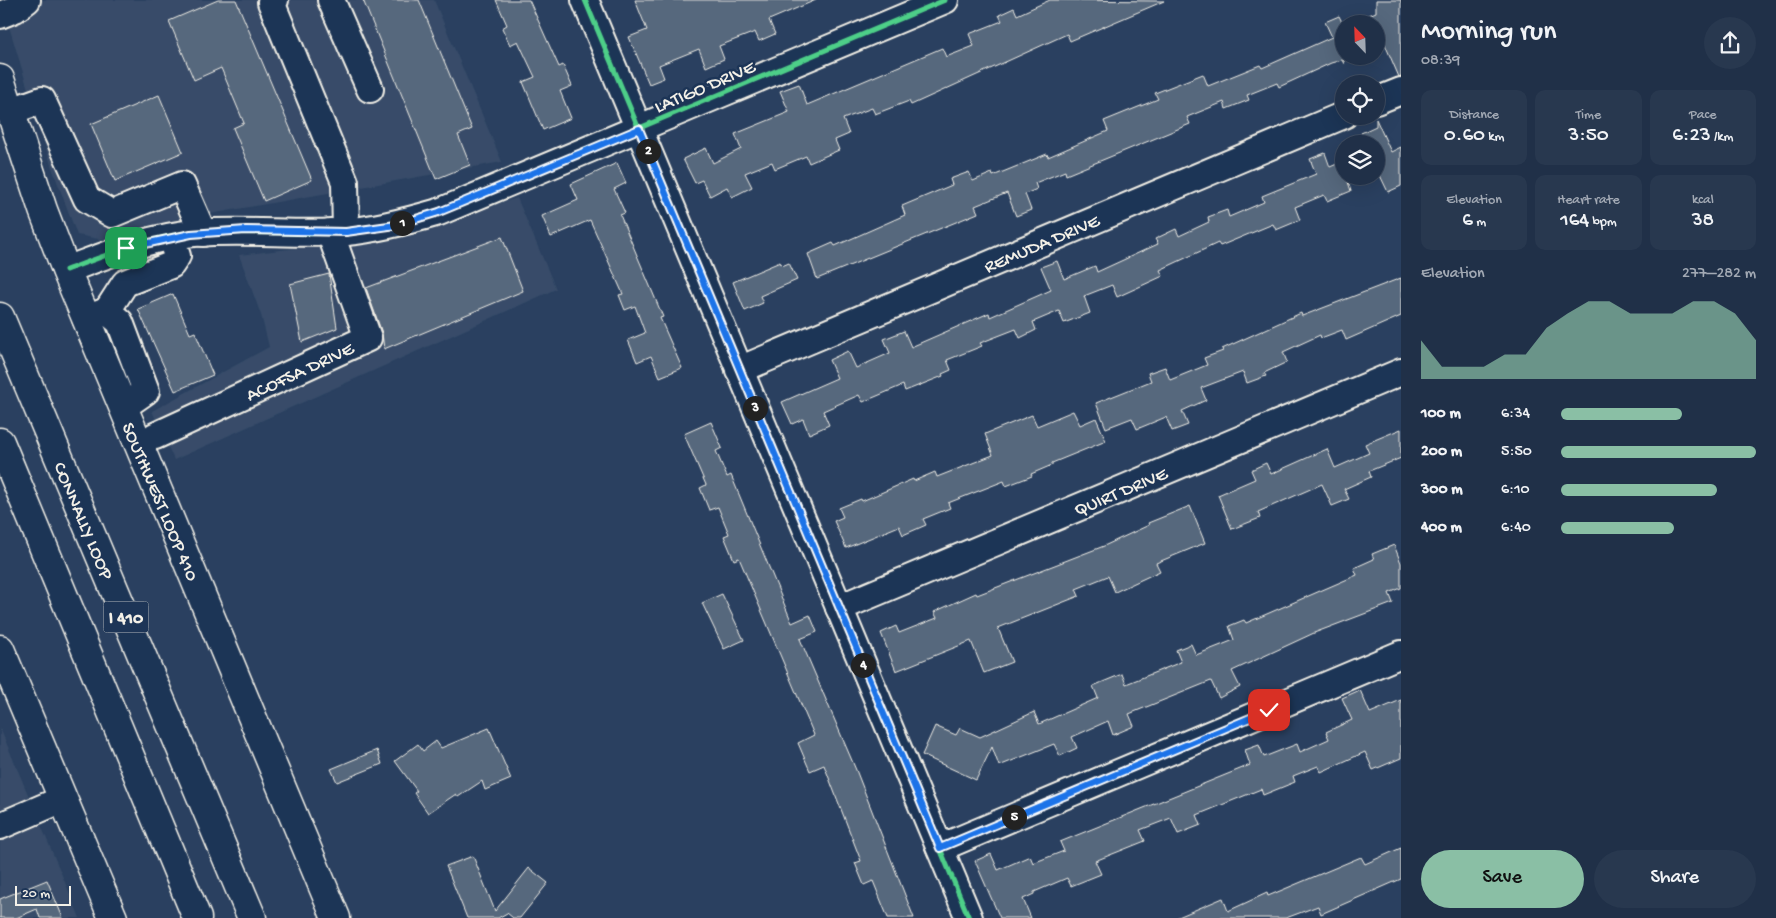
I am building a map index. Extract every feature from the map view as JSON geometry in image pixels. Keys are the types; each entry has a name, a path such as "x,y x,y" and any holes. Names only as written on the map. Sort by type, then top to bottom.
{"main road":[{"name":"SOUTHWEST LOOP 410","path":"0,79 66,270 96,315 123,408 336,918"},
{"name":"CONNALLY LOOP","path":"0,317 252,918"},
{"name":"I 410","path":"0,442 196,918"},
{"path":"0,649 114,918"}],"street":[{"path":"0,15 15,9 27,0"},
{"path":"275,0 271,2 345,182 338,232"},
{"path":"332,0 370,89"},
{"path":"585,0 969,918"},
{"name":"LATIGO DRIVE","path":"66,270 126,248 204,233 246,230 338,232 396,225 439,212 945,0"},
{"path":"1385,97 1401,91"},
{"path":"11,111 42,100 87,199 112,214 136,277"},
{"name":"REMUDA DRIVE","path":"739,370 1335,119"},
{"path":"112,214 182,185 204,233"},
{"name":"ACOFSA DRIVE","path":"155,436 368,338 338,232"},
{"path":"96,315 125,283 136,277 171,265 178,256 172,238"},
{"name":"QUIRT DRIVE","path":"839,608 1401,372"},
{"path":"940,848 1401,654"},
{"path":"0,826 63,799"}],"shaded area":[{"path":"1,0 434,0 502,162 187,218 137,246 77,235 51,165"},
{"path":"517,198 556,289 174,460 152,411 269,347 261,315 239,255 378,238"},
{"path":"0,728 80,918 0,918"}],"building":[{"path":"218,0 236,0 312,180 264,201 233,128 244,123 221,68 194,80 169,21"},
{"path":"363,0 419,0 472,129 458,135 470,165 436,179"},
{"path":"496,0 529,0 559,67 563,65 572,86 560,91 571,118 543,130 523,82 535,77 518,41 510,45 502,28 507,25"},
{"path":"635,0 816,0 769,20 775,34 759,41 755,32 719,46 724,59 706,67 699,49 659,65 664,78 649,84 629,37 647,30"},
{"path":"1050,0 1164,1 1070,41 1067,34 911,105 909,101 875,114 872,108 843,119 849,134 835,140 839,150 809,163 806,156 775,169 772,162 745,173 752,187 732,197 727,187 710,196 702,180 695,183 683,159 706,148 713,163 741,149 735,134 789,112 780,91 799,84 807,105 942,48 946,57 974,46 969,34 1002,21 999,15 1014,8 1017,15"},
{"path":"1376,0 1401,0 1401,76 1399,77 1385,44 1385,15 1369,15 1376,12"},
{"path":"1335,18 1335,62 1279,87 1277,83 1247,95 1249,100 1226,109 1224,102 1187,117 1190,124 1066,175 1065,171 1035,183 1037,189 1025,194 1031,210 1016,216 1007,193 975,206 978,213 817,279 808,254 833,243 835,246 905,215 902,206 952,185 950,179 969,172 973,181 992,173 993,176 1047,154 1048,157 1108,131 1104,121 1158,99 1155,93 1203,74 1208,86 1260,65 1262,68 1332,37 1325,22"},
{"path":"159,95 183,152 115,181 91,124"},
{"path":"1379,125 1383,135 1362,135 1361,133"},
{"path":"1385,139 1391,152 1401,147 1401,186 1388,192 1385,185"},
{"path":"1325,153 1330,167 1335,165 1335,185 1349,185 1351,191 1327,201 1324,195 1295,207 1300,220 1276,230 1273,224 1220,246 1218,243 1160,270 1163,276 1117,297 1112,285 1084,296 1090,313 1064,323 1059,311 1033,322 1036,330 1020,338 1016,329 980,343 982,346 947,360 951,370 942,374 943,376 905,391 903,385 863,402 859,395 823,411 829,425 809,434 803,419 792,424 782,402 837,378 829,360 848,351 856,368 890,353 884,339 904,331 911,347 989,313 990,317 1051,290 1041,267 1057,261 1064,279 1095,266 1097,272 1158,244 1155,239 1176,229 1179,236 1209,222 1208,217 1227,210 1229,217 1264,202 1262,196 1316,174 1310,159"},
{"path":"617,163 626,183 614,189 625,213 620,215 663,317 660,318 682,368 660,377 651,356 637,362 628,340 645,333 635,306 625,310 619,295 623,294 590,220 551,237 542,216 578,200 571,184"},
{"path":"502,237 523,291 384,349 382,333 366,288"},
{"path":"780,262 782,266 789,263 797,280 760,296 763,303 745,311 733,282"},
{"path":"329,274 337,328 302,342 290,284"},
{"path":"1401,278 1401,316 1346,340 1342,330 1321,338 1320,335 1283,352 1287,362 1264,373 1266,376 1247,383 1243,372 1201,388 1206,400 1182,411 1188,425 1172,431 1166,417 1137,429 1132,418 1106,428 1096,403 1151,381 1148,373 1165,367 1170,380 1207,365 1204,358 1223,351 1222,349 1301,313 1302,316"},
{"path":"173,294 190,334 195,332 213,375 175,391 138,309"},
{"path":"1073,411 1080,425 1096,418 1106,441 1052,463 1052,465 1031,474 1032,476 1006,486 1004,481 948,503 950,508 923,519 926,525 903,535 899,526 846,548 834,521 843,517 839,508 861,499 862,501 913,479 914,481 935,472 937,477 993,455 985,434 1032,415 1037,426"},
{"path":"711,422 722,448 716,451 727,477 731,475 792,623 810,615 817,632 800,639 856,770 914,918 888,918 873,881 864,885 855,863 861,861 824,765 810,771 798,743 814,735 739,558 734,560 724,536 729,534 718,507 709,510 700,488 706,485 684,434"},
{"path":"1401,429 1401,458 1369,471 1371,477 1344,489 1349,499 1332,506 1322,484 1258,512 1260,518 1232,529 1218,495 1255,479 1251,470 1266,463 1271,474 1327,449 1335,468 1369,453 1365,444"},
{"path":"1190,506 1205,543 1156,563 1160,571 1115,592 1108,576 1076,589 1079,596 998,628 1012,662 984,673 971,641 896,671 881,633 896,626 899,633 937,618 934,612 976,593 977,595 1104,546 1149,525 1148,523"},
{"path":"1394,545 1401,563 1401,588 1389,593 1393,603 1314,633 1232,671 1240,687 1219,698 1211,681 1129,714 1134,726 1113,735 1108,721 1072,737 1077,748 1060,756 1054,744 999,766 992,747 976,780 922,755 935,726 956,735 960,728 980,737 1034,712 1039,724 1098,698 1093,686 1122,674 1126,684 1181,662 1176,650 1191,644 1196,655 1234,640 1229,626 1244,620 1246,623 1357,575 1354,568 1374,559 1372,554"},
{"path":"722,594 744,640 724,649 702,603"},
{"path":"1360,690 1370,713 1401,700 1401,758 1373,770 1365,752 1321,772 1318,766 1293,776 1295,782 1263,795 1261,789 1197,815 1201,825 1178,834 1171,818 1140,830 1145,841 1095,861 1101,874 1071,886 1067,878 1034,892 1034,894 1023,899 1031,918 1000,918 975,861 991,854 998,870 1030,856 1033,863 1064,851 1060,842 1250,765 1245,750 1259,745 1264,757 1297,744 1300,752 1329,739 1326,732 1352,720 1342,698"},
{"path":"489,728 511,779 485,790 482,781 458,797 456,794 428,813 414,793 417,791 395,761 418,744 423,751 436,741 441,748"},
{"path":"377,750 382,764 337,782 331,769"},
{"path":"1401,848 1401,879 1321,914 1318,906 1286,918 1176,918 1223,898 1228,911 1267,893 1268,896 1361,857 1365,864"},
{"path":"473,856 495,911 529,868 548,883 520,918 513,918 507,913 498,918 467,918 446,866"},
{"path":"47,880 63,918 40,918 37,909 16,918 0,918 0,899"}],"cycle path":[{"path":"585,0 969,918"},
{"path":"66,270 129,247 178,235 232,232 346,232 370,229 439,212 945,0"}],"route":[{"path":"126,248 191,234 246,230 346,232 396,225 439,212 639,129 940,848 1269,710"}]}
